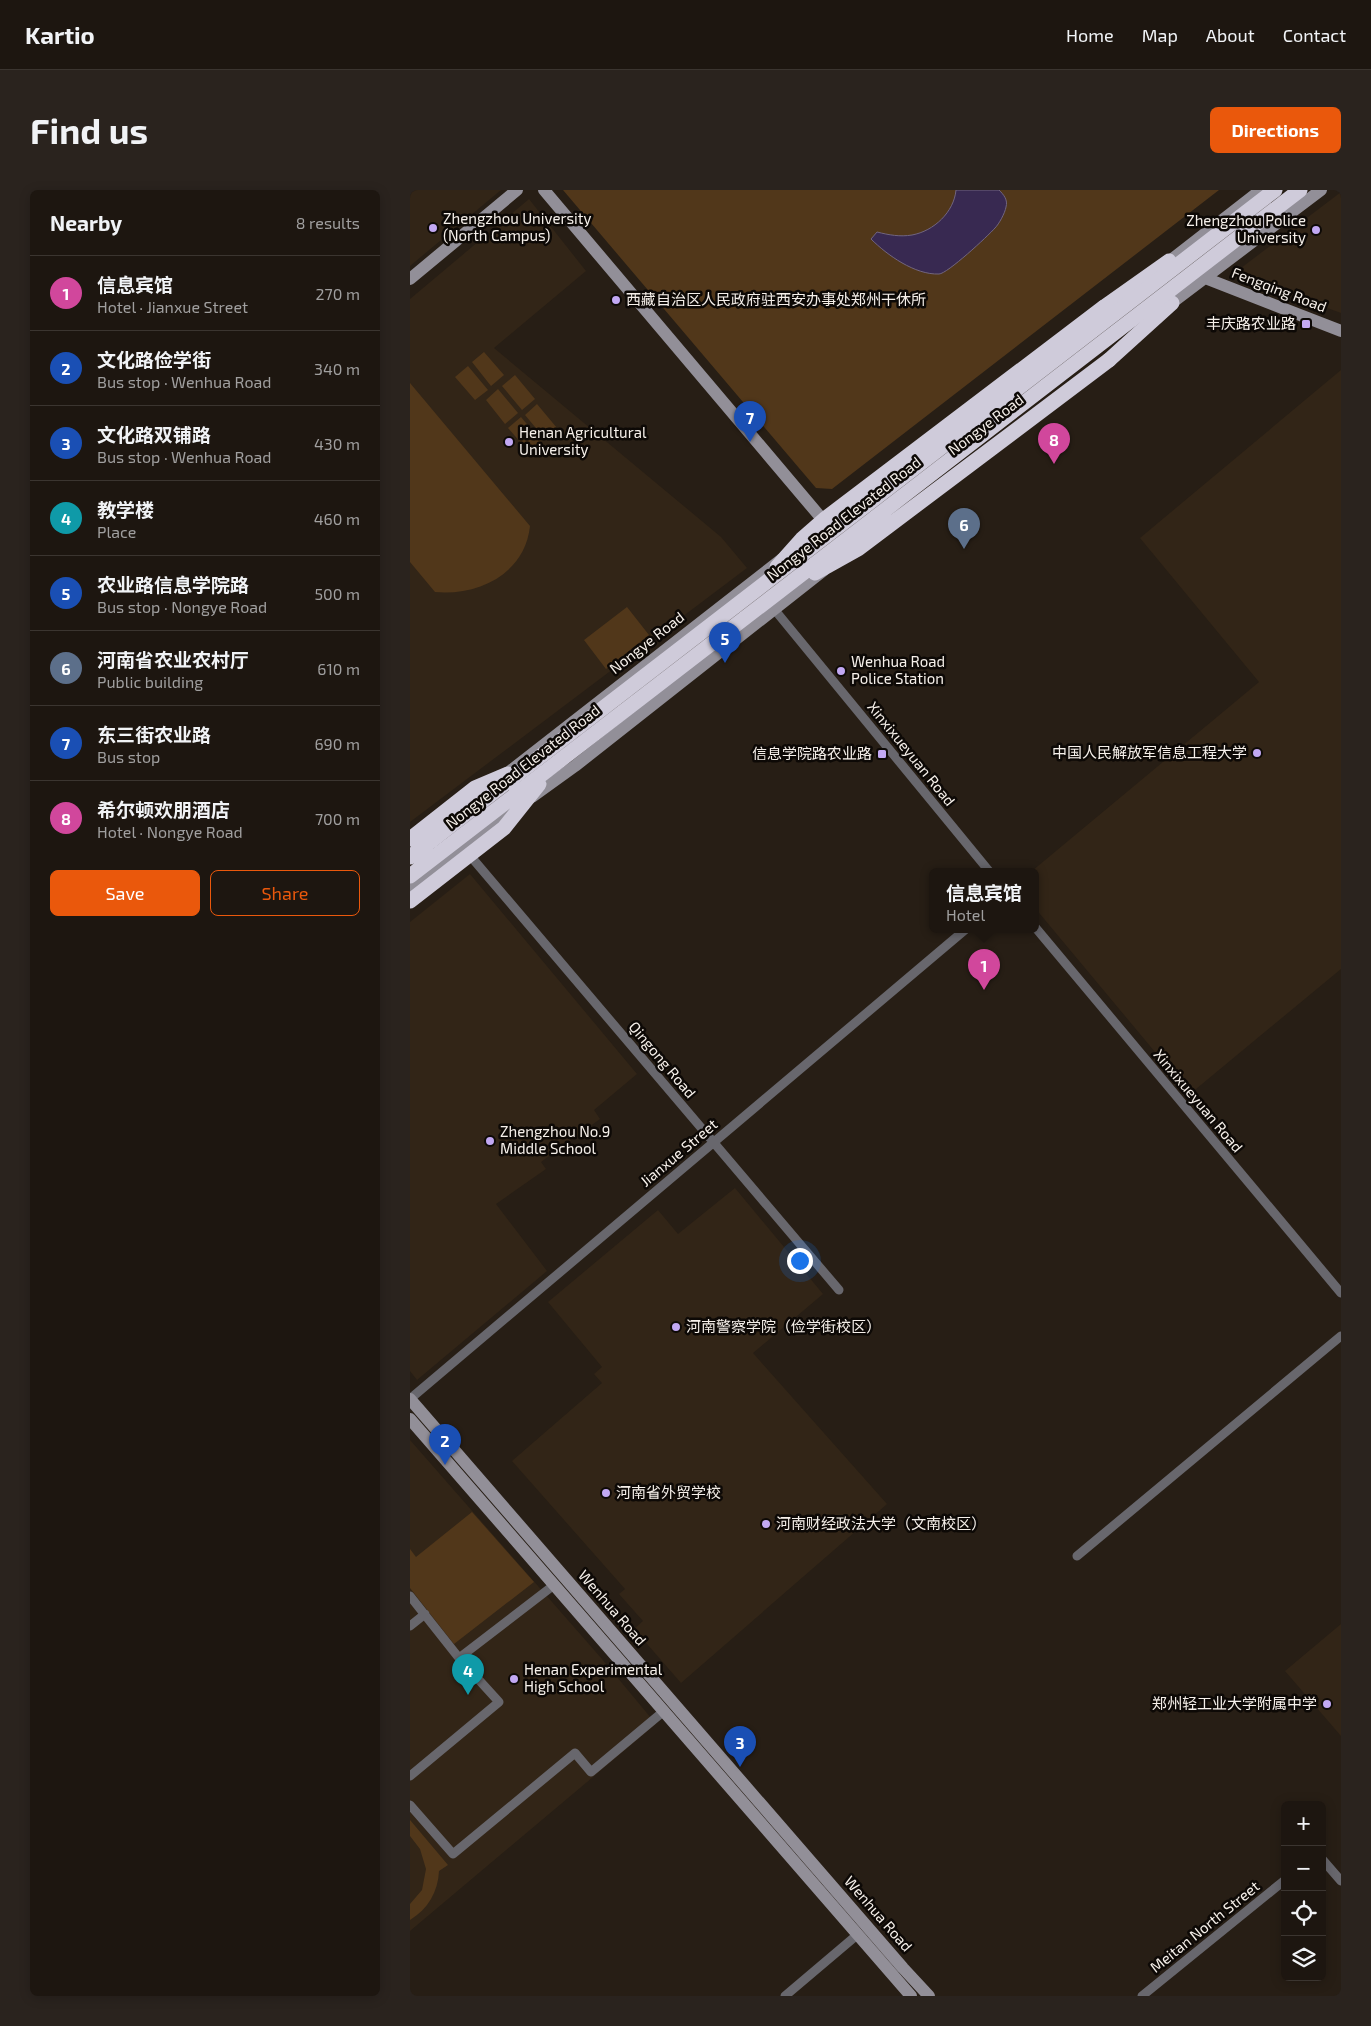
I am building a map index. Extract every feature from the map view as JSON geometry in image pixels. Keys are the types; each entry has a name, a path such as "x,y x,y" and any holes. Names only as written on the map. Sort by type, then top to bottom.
{"highway":[{"name":"Nongye Road Elevated Road","path":"410,857 1275,190"},
{"name":"Nongye Road Elevated Road","path":"410,876 1300,190"},
{"path":"760,587 789,551 826,518 1104,307 1169,261"},
{"path":"778,592 858,549 1110,360 1172,304"},
{"path":"410,901 504,828 555,764"},
{"path":"410,839 475,788 528,766"}],"street":[{"path":"410,279 517,190"},
{"path":"544,190 848,551"},
{"name":"Nongye Road","path":"410,849 551,737 1261,190"},
{"name":"Nongye Road","path":"410,889 575,766 848,551 1321,190"},
{"name":"Fengqing Road","path":"1205,278 1341,331"},
{"name":"Xinxixueyuan Road","path":"774,609 987,868"},
{"name":"Qingong Road","path":"464,848 839,1290"},
{"name":"Xinxixueyuan Road","path":"1039,932 1341,1293"},
{"name":"Jianxue Street","path":"410,1399 961,933"},
{"path":"1077,1556 1341,1336"},
{"name":"Wenhua Road","path":"410,1399 929,1996"},
{"name":"Wenhua Road","path":"410,1419 911,1996"},
{"path":"459,1658 554,1585"},
{"path":"410,1596 459,1658 499,1702 410,1776"},
{"path":"410,1626 424,1614"},
{"path":"410,1805 452,1854 575,1753 591,1772 664,1711"},
{"path":"1326,1864 1341,1881"},
{"name":"Meitan North Street","path":"1142,1996 1281,1883"},
{"path":"785,1996 857,1935"}],"shaded area":[{"name":"Zhengzhou University (North Campus)","path":"410,190 501,190 410,266"},
{"path":"563,190 1219,190 832,489 816,488"},
{"path":"956,190 999,190 1005,198 1006,204 1003,215 995,228 950,268 939,274 911,268 893,257 871,239 877,232 890,235 912,235 935,225 947,213"},
{"name":"Zhengzhou Police University","path":"1341,192 1341,313 1250,280 1241,268"},
{"name":"Henan Agricultural University","path":"529,199 586,271 494,348 721,537 747,568 410,822 410,299"},
{"path":"484,352 504,375 491,386 472,362"},
{"path":"468,366 488,390 475,400 455,377"},
{"name":"中国人民解放军信息工程大学","path":"1341,370 1341,969 1190,1094 1039,913 1039,868 1036,868 1259,682 1140,538"},
{"path":"515,375 535,399 522,410 502,386"},
{"path":"410,383 530,526 526,543 519,557 509,569 483,586 451,592 435,592 410,562"},
{"path":"498,389 518,413 505,424 486,400"},
{"path":"537,404 557,428 545,439 525,415"},
{"path":"521,417 541,441 528,451 508,428"},
{"path":"627,607 649,635 606,669 584,640"},
{"name":"Zhengzhou No.9 Middle School","path":"470,874 637,1074 594,1110 600,1119 541,1162 546,1169 496,1204 547,1271 417,1380 410,1371 410,922"},
{"path":"735,1188 823,1294 753,1353 887,1504 681,1683 634,1629 643,1621 619,1594 625,1589 512,1461 602,1383 594,1374 602,1367 548,1302 658,1210 678,1234"},
{"name":"Henan Experimental High School","path":"410,1440 602,1659 656,1724 410,1931"},
{"path":"472,1512 534,1582 454,1644 410,1588 410,1549 416,1557"},
{"name":"郑州轻工业大学附属中学","path":"1341,1624 1341,1736 1285,1671"},
{"path":"410,1820 448,1865 439,1871 437,1886 427,1905 410,1920 410,1904 422,1890 426,1869 420,1849 410,1836"}],"place":[{"name":"Zhengzhou University (North Campus)","path":"433,228"},
{"name":"Zhengzhou Police University","path":"1316,230"},
{"name":"西藏自治区人民政府驻西安办事处郑州干休所","path":"616,300"},
{"name":"丰庆路农业路","path":"1306,324"},
{"name":"Henan Agricultural University","path":"509,442"},
{"name":"东三街农业路","path":"750,442"},
{"name":"希尔顿欢朋酒店","path":"1054,464"},
{"name":"河南省农业农村厅","path":"964,549"},
{"name":"农业路信息学院路","path":"725,663"},
{"name":"Wenhua Road Police Station","path":"841,671"},
{"name":"中国人民解放军信息工程大学","path":"1257,753"},
{"name":"信息学院路农业路","path":"882,754"},
{"name":"信息宾馆","path":"984,990"},
{"name":"Zhengzhou No.9 Middle School","path":"490,1141"},
{"name":"河南警察学院（俭学街校区）","path":"676,1327"},
{"name":"文化路俭学街","path":"445,1465"},
{"name":"河南省外贸学校","path":"606,1493"},
{"name":"河南财经政法大学（文南校区）","path":"766,1524"},
{"name":"Henan Experimental High School","path":"514,1679"},
{"name":"教学楼","path":"468,1695"},
{"name":"郑州轻工业大学附属中学","path":"1327,1704"},
{"name":"文化路双铺路","path":"740,1767"}]}
